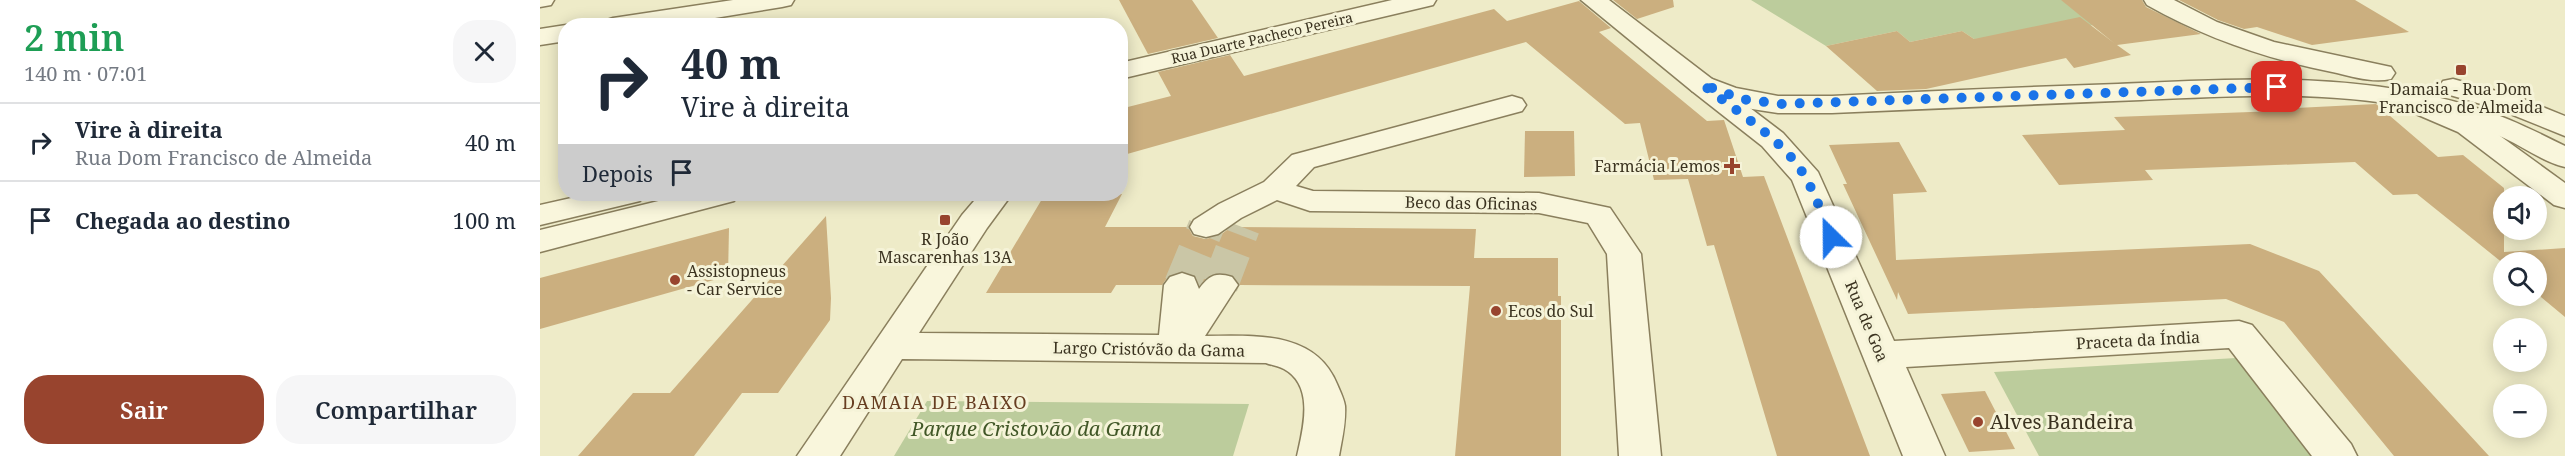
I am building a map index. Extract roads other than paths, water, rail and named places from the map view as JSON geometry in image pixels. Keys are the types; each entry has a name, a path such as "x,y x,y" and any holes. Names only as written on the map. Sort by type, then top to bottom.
{"street":[{"path":"666,18 782,0"},
{"name":"Rua Duarte Pacheco Pereira","path":"1128,71 1424,0"},
{"name":"Rua de Goa","path":"1593,0 1780,146 1795,161 1807,179 1924,456"},
{"path":"2156,0 2202,24 2298,56 2404,87 2511,130 2565,158"},
{"path":"2202,24 2236,65 2237,70 2236,79 2212,89"},
{"path":"540,37 558,34"},
{"path":"1702,84 1741,99 1781,104 2212,89 2489,85 2565,107"},
{"path":"2404,87 2456,87 2508,103 2565,127"},
{"path":"2404,87 2468,126 2565,198"},
{"path":"1226,222 1275,189 1303,161 1512,105"},
{"name":"Beco das Oficinas","path":"1275,189 1310,201 1539,203 1599,215 1624,254 1640,456"},
{"path":"540,215 599,201"},
{"path":"540,241 696,201"},
{"path":"818,456 891,346 971,208"},
{"path":"1177,349 1182,285"},
{"path":"1177,349 1220,285"},
{"name":"Praceta da Índia","path":"1882,355 2239,334 2336,456"},
{"name":"Largo Cristóvão da Gama","path":"891,346 1266,350 1298,359 1315,377 1325,403 1324,427 1317,456"}],"tunnel":[{"path":"1182,285 1206,227"},
{"path":"1220,285 1242,227"}],"place":[{"name":"Damaia - Rua Dom Francisco de Almeida","path":"2461,70"},
{"name":"Farmácia Lemos","path":"1732,166"},
{"name":"R João Mascarenhas 13A","path":"945,220"},
{"name":"Assistopneus - Car Service","path":"675,280"},
{"name":"Ecos do Sul","path":"1496,311"},
{"name":"Alves Bandeira","path":"1978,422"}],"district":[{"name":"DAMAIA DE BAIXO","path":"935,403"}],"park label":[{"name":"Parque Cristovão da Gama","path":"1036,429"}]}
